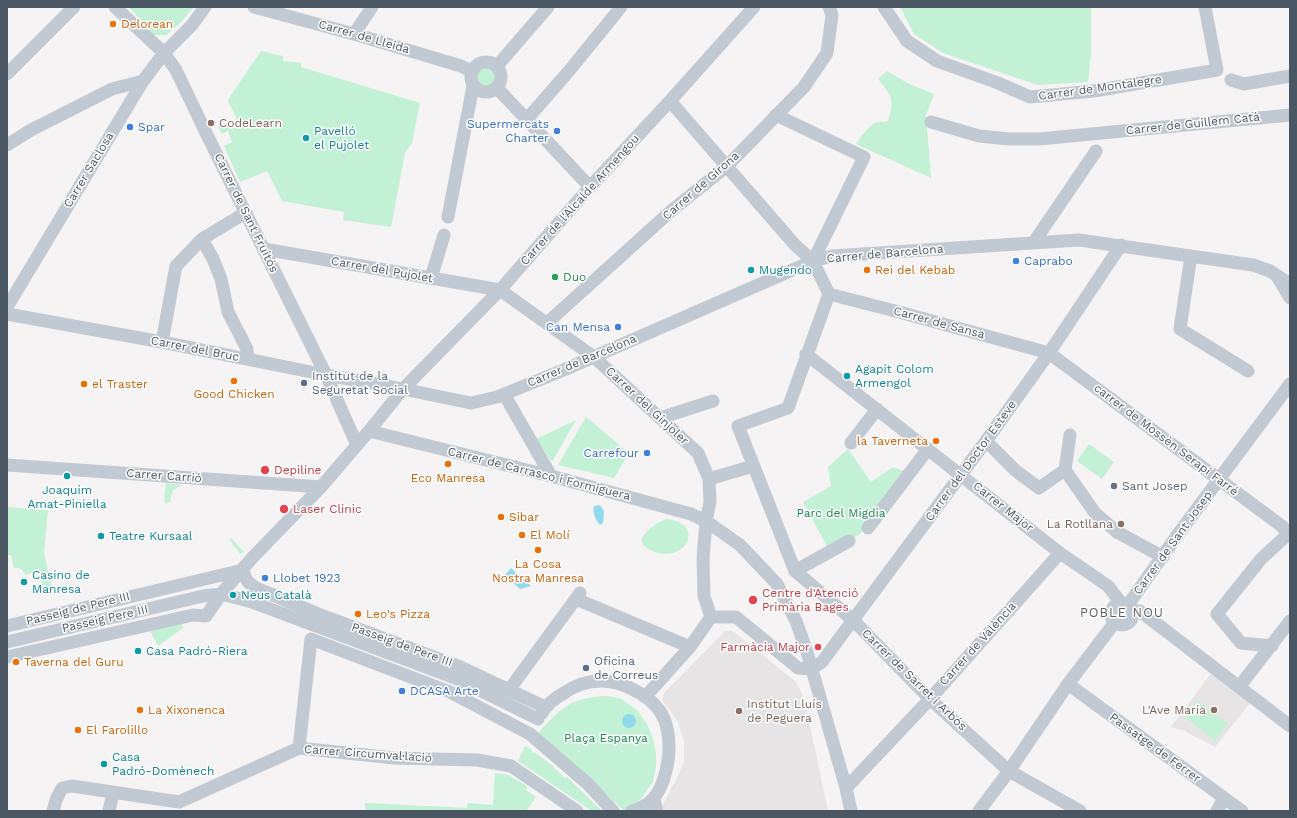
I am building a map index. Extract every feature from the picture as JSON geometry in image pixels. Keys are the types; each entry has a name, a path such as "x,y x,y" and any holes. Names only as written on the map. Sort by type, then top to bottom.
{"street":[{"path":"7,74 74,7"},
{"name":"Carrer de Sant Fruitós","path":"115,7 164,53 176,70 326,376 357,445"},
{"name":"Carrer Saclosa","path":"7,307 143,81 164,53 192,25 205,7"},
{"name":"Carrer de Lleida","path":"254,7 354,34 461,66 471,71"},
{"path":"354,34 372,7"},
{"path":"496,66 548,7"},
{"path":"528,119 621,7"},
{"name":"Carrer de l'Alcalde Armengou","path":"7,657 193,615 206,616 221,594 243,570 252,557 321,487 403,389 500,290 590,187 754,7"},
{"name":"Carrer de Girona","path":"546,323 671,211 727,166 804,87 827,53 832,15 829,7"},
{"name":"Carrer de Montalegre","path":"884,7 907,41 937,61 998,83 1030,97 1224,76 1244,84 1290,76"},
{"path":"1205,7 1224,76"},
{"path":"448,217 473,86 470,76 471,71 477,64 485,62 493,64 499,70 501,81 497,88 493,91 482,92 473,86"},
{"path":"7,145 30,130 112,89 143,81"},
{"path":"497,88 528,119 590,187"},
{"path":"670,100 795,245 813,261 829,294 806,354"},
{"path":"776,115 864,157 813,261"},
{"name":"Carrer de Guillem Catà","path":"931,122 979,136 1010,139 1039,139 1290,115"},
{"path":"1034,242 1096,151"},
{"path":"162,342 176,266 202,240 245,213"},
{"path":"431,278 444,235"},
{"path":"202,240 213,259 221,279 228,312 247,349 248,359"},
{"name":"Carrer de Barcelona","path":"383,385 471,403 482,401 504,394 594,357 813,261 832,256 1079,240 1253,265 1265,269 1290,284"},
{"name":"Carrer del Doctor Esteve","path":"812,669 822,662 986,441 1049,353 1121,245"},
{"name":"Carrer del Pujolet","path":"264,249 500,290"},
{"path":"1191,256 1180,329 1248,371"},
{"path":"1277,277 1290,298"},
{"name":"Carrer del Ginjoler","path":"500,290 594,357 698,453 708,478 710,502 706,521"},
{"name":"Carrer de Sansa","path":"829,294 1049,353"},
{"name":"Carrer del Bruc","path":"7,314 162,342 326,376 383,385"},
{"name":"carrer de Mossèn Serapí Farré","path":"1049,353 1283,527 1287,535 1261,559 1217,614 1241,643 1272,646"},
{"name":"Carrer Major","path":"806,354 1060,552 1108,586 1127,607 1140,611 1290,726"},
{"name":"Carrer de Sarret i Arbós","path":"806,354 788,408 738,426 794,571 853,620 930,699 1009,771 1080,811"},
{"name":"Carrer de Sant Josep","path":"1127,607 1290,384"},
{"path":"504,394 551,476"},
{"path":"660,418 713,401"},
{"path":"851,443 877,409"},
{"name":"Carrer de Carrasco i Formiguera","path":"369,431 551,476 691,514 706,521 740,545 777,584 796,621 812,669 846,788 851,811"},
{"path":"1070,434 1065,470 1094,513 1117,532 1163,556"},
{"path":"986,441 1016,471 1039,488 1065,470"},
{"path":"868,528 928,449"},
{"name":"Carrer Carrió","path":"7,465 321,487"},
{"path":"708,478 753,466"},
{"path":"706,521 703,559 704,596 711,617"},
{"path":"794,571 849,541"},
{"name":"Carrer de València","path":"846,788 930,699 1060,552"},
{"name":"Passeig de Pere III","path":"7,626 243,570 248,582 256,588 316,613 458,666 545,707"},
{"path":"221,594 254,603 455,678 538,719"},
{"name":"Passeig Pere III","path":"7,642 203,596 221,594"},
{"path":"509,690 578,596 690,647"},
{"path":"1115,606 1127,607 1132,618 1128,623 1121,625 1115,622 1111,616 1112,609 1115,606"},
{"path":"645,697 690,647 711,617"},
{"path":"711,617 736,617 798,668 812,669"},
{"path":"1239,687 1272,646 1286,635 1290,621"},
{"path":"979,811 1009,771 1068,684 1115,622"},
{"path":"299,748 311,639 450,692 530,734 583,779 614,810"},
{"path":"530,734 545,707 554,699 575,686 600,681 614,682 632,689 645,697 654,705 664,720 670,756 655,805 632,811"},
{"name":"Passatge de Ferrer","path":"1068,684 1242,811"},
{"name":"Carrer Circumval·lació","path":"53,811 56,800 62,788 72,786 179,802 299,748 394,758 477,760 510,766 577,811"},
{"path":"109,811 114,793"},
{"path":"1217,811 1224,798"}],"shaded area":[{"name":"Institut Lluís de Peguera","path":"725,631 733,631 795,681 804,697 828,811 663,811 662,806 684,761 684,741 678,722 663,701 664,693"},
{"name":"L'Ave Maria","path":"1212,672 1251,702 1215,747 1186,731 1171,727"}],"green space":[{"path":"129,7 194,7 179,24 166,35 154,35"},
{"path":"900,7 1091,7 1091,54 1088,82 1038,85 943,53 914,34"},
{"path":"261,51 283,56 283,61 301,63 301,67 420,103 412,143 405,153 391,227 343,220 344,212 282,201 267,171 240,182 224,146 232,142 228,131 222,134 218,127 237,119 228,101 229,98"},
{"path":"485,67 492,70 495,77 492,84 485,87 478,84 475,77 478,70"},
{"path":"887,71 909,84 934,94 926,115 931,178 856,144 869,127 877,122 888,121 892,103 891,98 878,79"},
{"path":"586,417 629,453 614,478 558,465"},
{"path":"576,420 552,462 536,439"},
{"path":"1089,444 1114,462 1102,479 1077,461"},
{"name":"Parc del Migdia","path":"848,449 871,482 893,467 907,472 868,528 849,541 828,548 803,502 831,486 828,467"},
{"path":"166,483 182,485 173,490 171,501 166,504 164,501"},
{"path":"7,507 48,510 44,554 52,587 43,589 39,571 25,575 21,569 14,568 11,555 7,555"},
{"path":"666,519 678,522 685,527 688,534 688,541 683,547 676,552 667,554 655,552 647,548 643,544 642,539 644,534"},
{"path":"231,538 244,552 240,554 229,539"},
{"path":"181,620 183,628 158,646 148,627"},
{"name":"Plaça Espanya","path":"608,696 621,699 637,710 647,724 653,739 656,753 656,767 653,782 640,800 624,811 582,771 537,735 552,718 567,706 585,699"},
{"path":"1198,701 1228,724 1215,741 1185,717"},
{"path":"525,746 532,750 532,753 534,752 554,767 565,778 567,777 602,811 592,811 518,761"},
{"path":"495,773 508,775 527,786 526,790 536,797 526,811 365,811 365,803 467,808 468,803 493,805"}],"water":[{"path":"600,505 604,511 603,523 600,525 595,516 594,506"},
{"path":"511,568 531,586 520,589 505,575"},
{"path":"626,714 632,714 636,718 636,724 632,728 626,728 622,724 622,718"}],"place":[{"name":"Delorean","path":"113,24"},
{"name":"CodeLearn","path":"211,123"},
{"name":"Spar","path":"130,127"},
{"name":"Supermercats Charter","path":"557,131"},
{"name":"Pavelló el Pujolet","path":"306,138"},
{"name":"Caprabo","path":"1016,261"},
{"name":"Mugendo","path":"751,270"},
{"name":"Rei del Kebab","path":"867,270"},
{"name":"Duo","path":"555,277"},
{"name":"Can Mensa","path":"618,327"},
{"name":"Agapit Colom Armengol","path":"847,376"},
{"name":"Good Chicken","path":"234,381"},
{"name":"Institut de la Seguretat Social","path":"304,383"},
{"name":"el Traster","path":"84,384"},
{"name":"la Taverneta","path":"936,441"},
{"name":"Carrefour","path":"647,453"},
{"name":"Eco Manresa","path":"448,464"},
{"name":"Depiline","path":"265,470"},
{"name":"Joaquim Amat-Piniella","path":"67,476"},
{"name":"Sant Josep","path":"1114,486"},
{"name":"Laser Clinic","path":"284,509"},
{"name":"Sibar","path":"501,517"},
{"name":"La Rotllana","path":"1121,524"},
{"name":"El Molí","path":"522,535"},
{"name":"Teatre Kursaal","path":"101,536"},
{"name":"La Cosa Nostra Manresa","path":"538,550"},
{"name":"Llobet 1923","path":"265,578"},
{"name":"Casino de Manresa","path":"24,582"},
{"name":"Neus Català","path":"233,595"},
{"name":"Centre d'Atenció Primària Bages","path":"753,600"},
{"name":"Leo's Pizza","path":"358,614"},
{"name":"Farmàcia Major","path":"818,647"},
{"name":"Casa Padró-Riera","path":"138,651"},
{"name":"Taverna del Guru","path":"16,662"},
{"name":"Oficina de Correus","path":"586,668"},
{"name":"DCASA Arte","path":"402,691"},
{"name":"La Xixonenca","path":"140,710"},
{"name":"L'Ave Maria","path":"1214,710"},
{"name":"Institut Lluís de Peguera","path":"739,711"},
{"name":"El Farolillo","path":"78,730"},
{"name":"Casa Padró-Domènech","path":"104,764"}],"district":[{"name":"POBLE NOU","path":"1122,613"}]}
